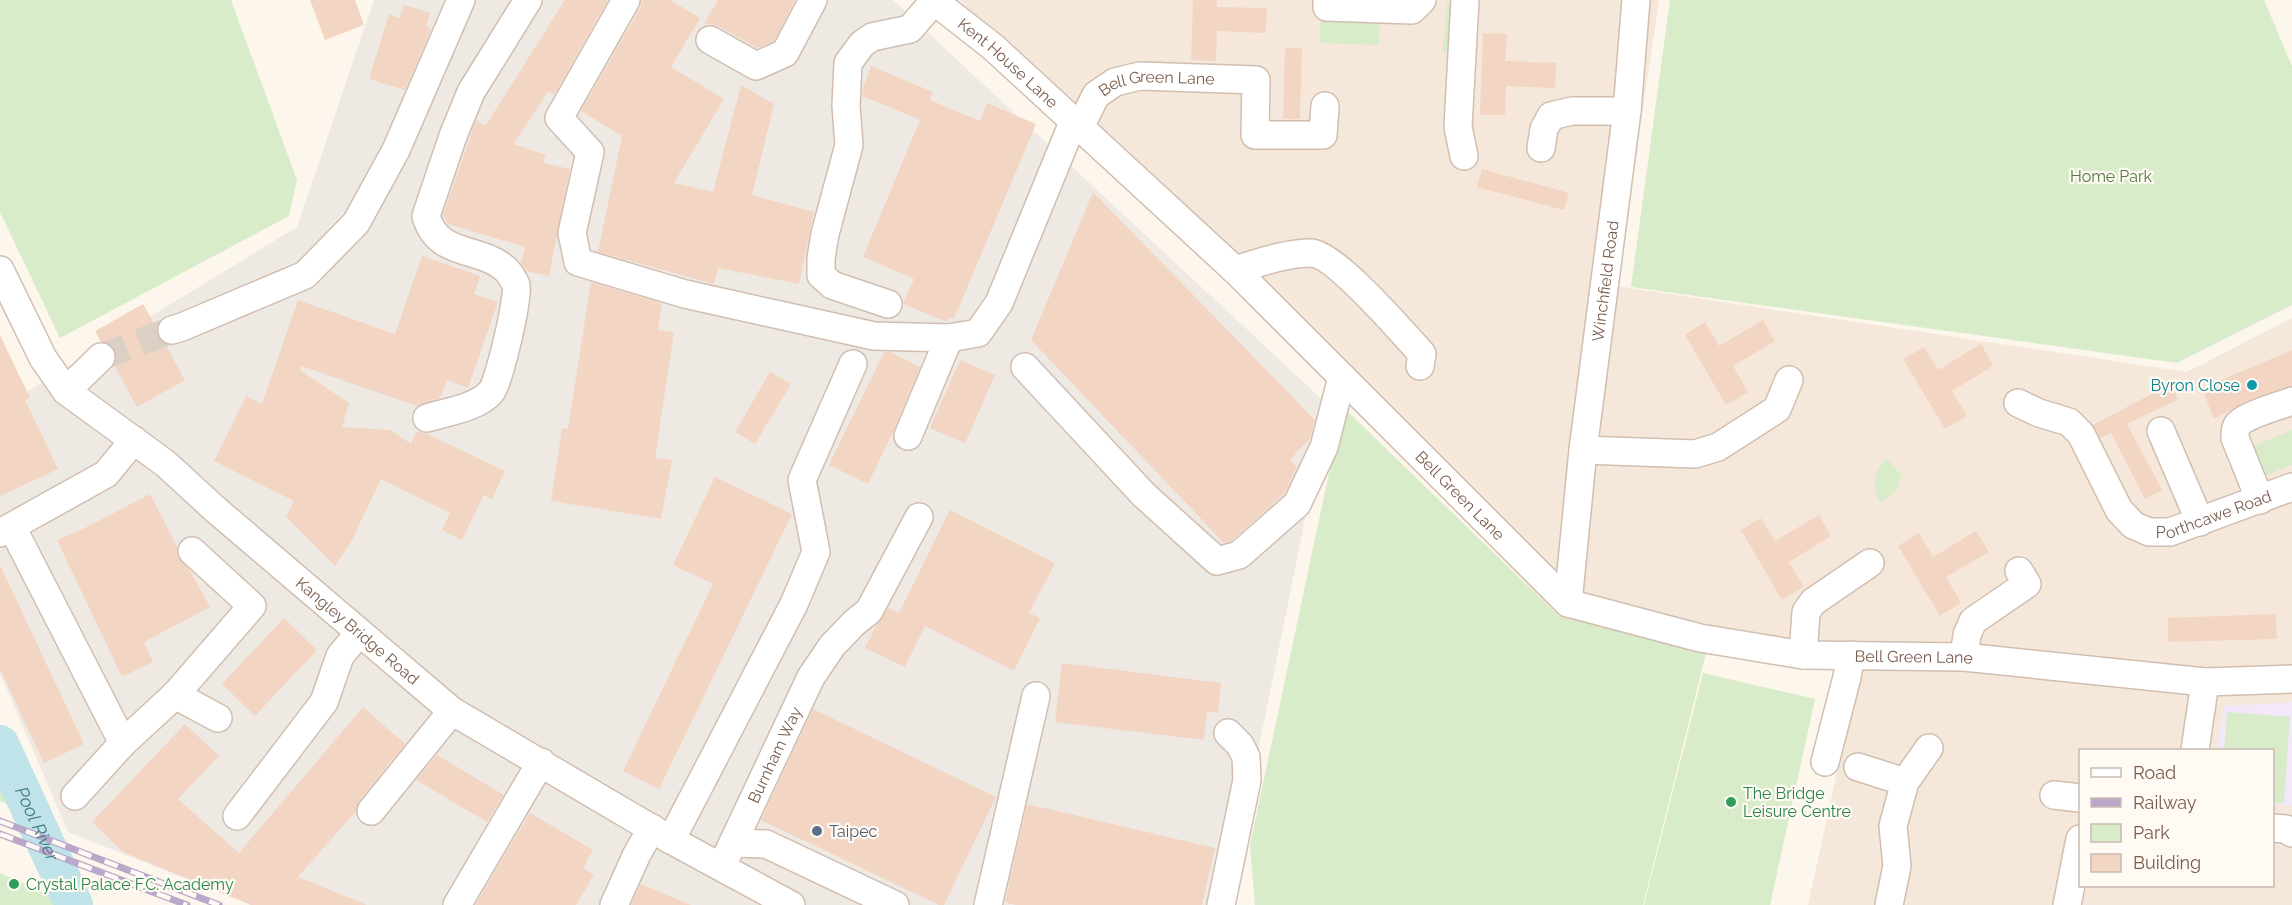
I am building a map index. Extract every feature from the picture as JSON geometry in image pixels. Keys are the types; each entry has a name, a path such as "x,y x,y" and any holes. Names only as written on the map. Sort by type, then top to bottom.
{"street":[{"path":"172,330 305,275 356,223 396,150 461,0"},
{"path":"427,418 478,402 491,392 498,378 506,345 516,302 516,286 508,272 496,263 460,250 437,238 429,227 426,216 453,136 471,92 528,0"},
{"path":"626,0 559,118 590,152 572,233 578,262 684,294 874,336 949,338 978,333 999,303 1077,124"},
{"path":"710,40 756,66 785,53 813,0"},
{"path":"888,304 832,285 821,275 825,234 849,145 846,106 848,63 861,44 872,37 910,29 933,0"},
{"name":"Kent House Lane","path":"933,0 993,47 1077,124"},
{"path":"1327,0 1326,7 1417,5"},
{"path":"1464,156 1458,127 1465,0"},
{"name":"Winchfield Road","path":"1568,603 1583,450 1627,111 1636,0"},
{"name":"Bell Green Lane","path":"1325,106 1323,135 1255,135 1256,80 1140,76 1115,82 1096,95 1077,124 1235,270 1568,603 1700,638 1803,655 1964,657 2205,682 2292,679"},
{"path":"1541,148 1544,129 1551,116 1572,111 1627,111"},
{"path":"1235,270 1267,261 1313,253 1338,266 1395,323 1422,354 1420,366"},
{"name":"Kangley Bridge Road","path":"0,270 43,358 66,391 166,464 216,510 452,711 661,834 727,854 791,905"},
{"path":"908,436 949,338"},
{"path":"66,391 101,357"},
{"path":"614,905 636,854 661,834 794,604 816,552 802,480 853,364"},
{"path":"1025,367 1144,495 1217,561 1239,555 1297,504 1324,447 1342,377"},
{"path":"1583,450 1695,454 1718,447 1777,409 1789,380"},
{"path":"2260,500 2235,438 2235,431 2238,425 2245,420 2292,401"},
{"name":"Porthcawe Road","path":"2018,403 2039,413 2069,422 2080,434 2119,510 2133,525 2149,532 2170,532 2292,487"},
{"path":"2161,431 2200,522"},
{"path":"123,744 6,530 106,474 134,440"},
{"name":"Burnham Way","path":"727,854 811,677 832,646 854,623 870,611 919,517"},
{"path":"75,796 123,744 175,695 252,606 192,551"},
{"path":"1803,655 1806,612 1813,602 1870,563"},
{"path":"1964,657 1966,635 1973,621 2027,584 2019,571"},
{"path":"237,816 324,702 340,656 359,633"},
{"path":"1825,762 1851,655"},
{"path":"2195,749 2205,682"},
{"path":"175,695 218,718"},
{"path":"988,905 1036,696"},
{"path":"371,811 452,711"},
{"path":"1221,905 1247,780 1246,757 1240,745 1228,733"},
{"path":"1889,905 1897,867 1893,826 1905,782 1929,748"},
{"path":"457,905 541,762"},
{"path":"1858,767 1905,782"},
{"path":"2054,795 2079,798"},
{"path":"2274,828 2286,829 2292,833"},
{"path":"727,854 766,844 895,905"},
{"path":"2067,905 2079,844"}],"shaded area":[{"path":"374,0 893,0 1328,405 1227,905 251,905 68,832 0,673 0,375 12,401 297,227"},
{"path":"960,0 1659,0 1617,286 2187,372 2292,318 2292,905 1808,905 1863,653 1681,628 1567,586"},
{"path":"2292,702 2292,806 2274,804 2274,749 2217,749 2224,706"}],"green space":[{"path":"0,0 231,0 297,180 289,216 60,338 0,212"},
{"name":"Home Park","path":"1670,0 2264,0 2292,66 2292,305 2177,363 1631,287"},
{"path":"1447,3 1454,6 1455,52 1443,52"},
{"path":"1321,16 1380,19 1379,45 1319,43"},
{"path":"1343,407 1558,615 1707,649 1643,905 1255,905 1250,845"},
{"path":"2292,430 2292,465 2259,478 2246,449"},
{"path":"1886,458 1902,476 1899,487 1881,503 1876,491 1875,480 1878,469"},
{"name":"The Bridge Leisure Centre","path":"1703,673 1815,699 1770,905 1644,905"},
{"path":"2227,712 2290,717 2284,803 2274,803 2274,749 2224,749"},
{"path":"0,774 14,806 0,801"},
{"name":"Crystal Palace F.C. Academy","path":"0,873 55,896 59,905 0,905"}],"building":[{"path":"310,0 355,0 364,25 325,40"},
{"path":"565,0 608,0 554,95 548,91 514,144 546,155 543,163 570,169 549,276 526,271 521,263 525,247 448,224 443,215 476,121 486,125"},
{"path":"642,0 670,0 700,18 671,67 724,99 674,183 713,192 741,85 774,104 752,195 814,212 799,284 718,268 714,284 598,252 622,136 581,111 640,8"},
{"path":"718,0 795,0 774,41 757,48 718,26 704,23"},
{"path":"1193,0 1217,0 1217,7 1267,8 1266,33 1217,31 1216,61 1191,60"},
{"path":"404,5 430,13 426,27 431,29 405,90 369,79 389,14 399,18"},
{"path":"1483,33 1507,34 1505,61 1556,63 1555,88 1506,86 1505,115 1480,115"},
{"path":"1285,48 1302,48 1300,119 1283,119"},
{"path":"871,66 933,92 930,100 980,121 987,103 1036,124 954,319 949,317 947,322 903,304 914,279 863,257 920,120 862,96"},
{"path":"1482,169 1569,193 1564,210 1477,187"},
{"path":"1093,192 1315,420 1310,438 1290,460 1297,467 1284,494 1231,541 1224,543 1031,340"},
{"path":"422,256 480,276 474,294 498,302 468,388 447,380 440,398 417,406 301,366 300,370 349,403 342,427 391,430 411,444 416,432 425,433 505,471 492,499 484,495 462,540 442,530 450,513 381,479 351,542 335,566 286,517 294,501 214,461 246,396 262,404 298,300 395,334"},
{"path":"591,282 662,303 658,330 674,332 655,458 672,460 661,519 551,501 562,429 568,428"},
{"path":"143,304 157,328 157,335 165,344 185,380 137,407 114,365 116,353 112,346 101,342 95,331"},
{"path":"1763,320 1775,341 1733,366 1748,392 1726,405 1685,335 1705,322 1719,346"},
{"path":"0,335 30,398 25,400 58,469 0,496"},
{"path":"1981,344 1993,366 1952,391 1967,416 1945,429 1903,359 1924,347 1938,370"},
{"name":"Byron Close","path":"2292,350 2292,386 2250,399 2214,419 2204,394 2214,389 2212,384"},
{"path":"884,352 890,352 920,367 868,484 829,465"},
{"path":"960,360 995,375 965,443 930,428"},
{"path":"770,372 791,384 755,444 735,432"},
{"path":"2174,382 2177,400 2127,424 2162,490 2145,499 2111,433 2100,438 2093,425"},
{"path":"715,477 792,514 659,789 623,771 713,584 673,565"},
{"path":"150,494 177,546 177,556 190,571 210,607 144,642 153,662 122,677 57,540"},
{"path":"950,510 1055,563 1029,613 1040,618 1014,671 925,626 905,667 865,648 888,608 899,613"},
{"path":"1819,515 1831,536 1789,562 1804,587 1782,600 1741,530 1761,518 1775,541"},
{"path":"1976,531 1989,552 1946,577 1961,603 1940,616 1898,546 1919,533 1933,557"},
{"path":"0,565 84,744 44,763 0,669"},
{"path":"2276,614 2277,639 2168,642 2168,618"},
{"path":"284,618 317,650 255,716 222,684"},
{"path":"1062,663 1221,683 1218,713 1207,711 1204,740 1055,722"},
{"path":"363,707 405,744 359,801 356,811 298,877 367,905 251,905 123,852 92,822 185,724 219,756 178,799 239,853"},
{"path":"813,709 996,797 944,905 939,905 761,820"},
{"path":"437,755 504,795 487,822 416,780"},
{"path":"1027,804 1215,848 1202,905 1016,905 1005,902"},
{"path":"530,813 593,850 583,868 594,875 576,905 475,905"},
{"path":"641,884 691,905 631,905"}],"waterway":[{"name":"Pool River","path":"0,744 74,905"}],"tunnel":[{"path":"101,357 172,330"}],"railway":[{"path":"0,821 219,905"},
{"path":"0,834 187,905"}],"place":[{"name":"Byron Close","path":"2252,385"},
{"name":"The Bridge Leisure Centre","path":"1731,802"},
{"name":"Taipec","path":"817,831"},
{"name":"Crystal Palace F.C. Academy","path":"14,884"}]}
